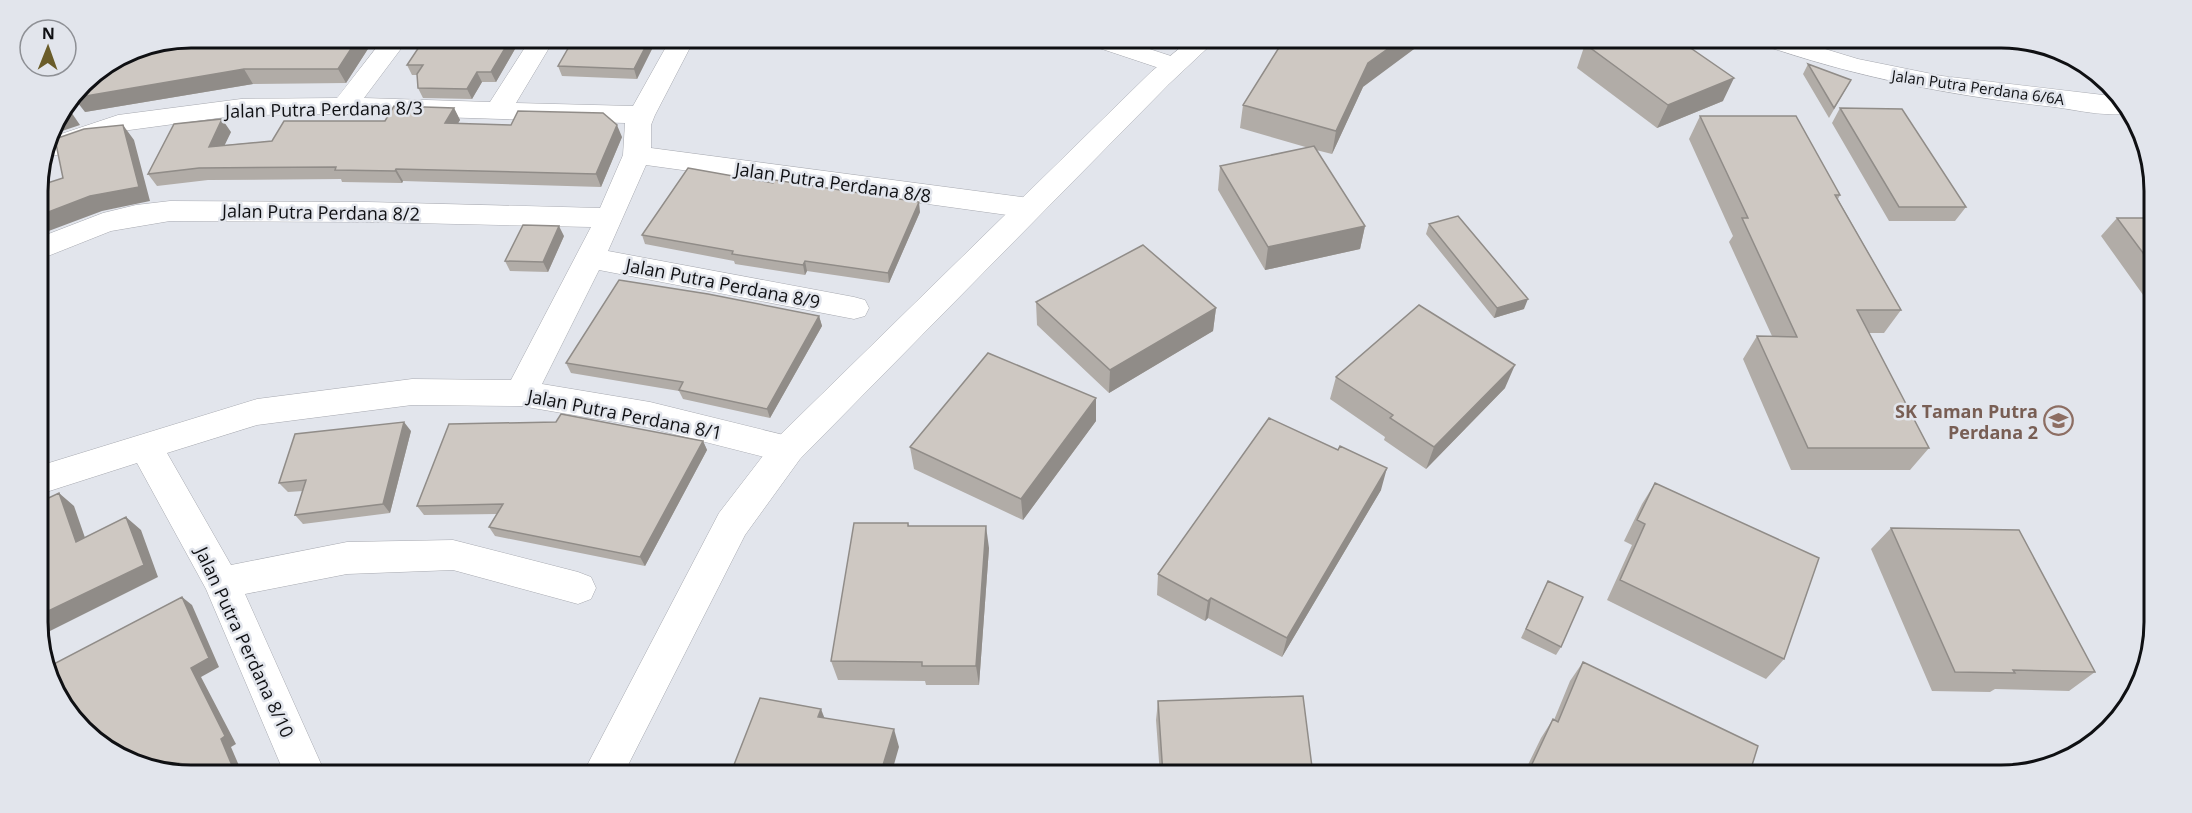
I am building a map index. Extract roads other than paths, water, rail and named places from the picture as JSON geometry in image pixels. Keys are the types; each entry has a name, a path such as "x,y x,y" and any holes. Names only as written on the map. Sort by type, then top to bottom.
{"street":[{"path":"345,106 389,48"},
{"path":"498,110 537,48"},
{"path":"521,393 610,218 638,155 638,125 678,48"},
{"path":"1123,48 1174,65"},
{"path":"608,765 732,524 788,450 1029,208 1174,65 1194,48"},
{"name":"Jalan Putra Perdana 6/6A","path":"1793,48 1904,79 2115,105"},
{"name":"Jalan Putra Perdana 8/3","path":"56,145 118,123 241,107 345,106 642,115"},
{"name":"Jalan Putra Perdana 8/8","path":"638,155 1029,208"},
{"name":"Jalan Putra Perdana 8/2","path":"48,246 103,223 136,215 170,211 369,212 610,218"},
{"name":"Jalan Putra Perdana 8/9","path":"591,258 854,308"},
{"name":"Jalan Putra Perdana 8/1","path":"48,477 257,412 412,392 521,393 650,415 788,450"},
{"name":"Jalan Putra Perdana 8/10","path":"146,447 222,583 300,765"},
{"path":"222,583 347,558 453,555 578,588"}],"place":[{"name":"SK Taman Putra Perdana 2","path":"2059,421"}]}
